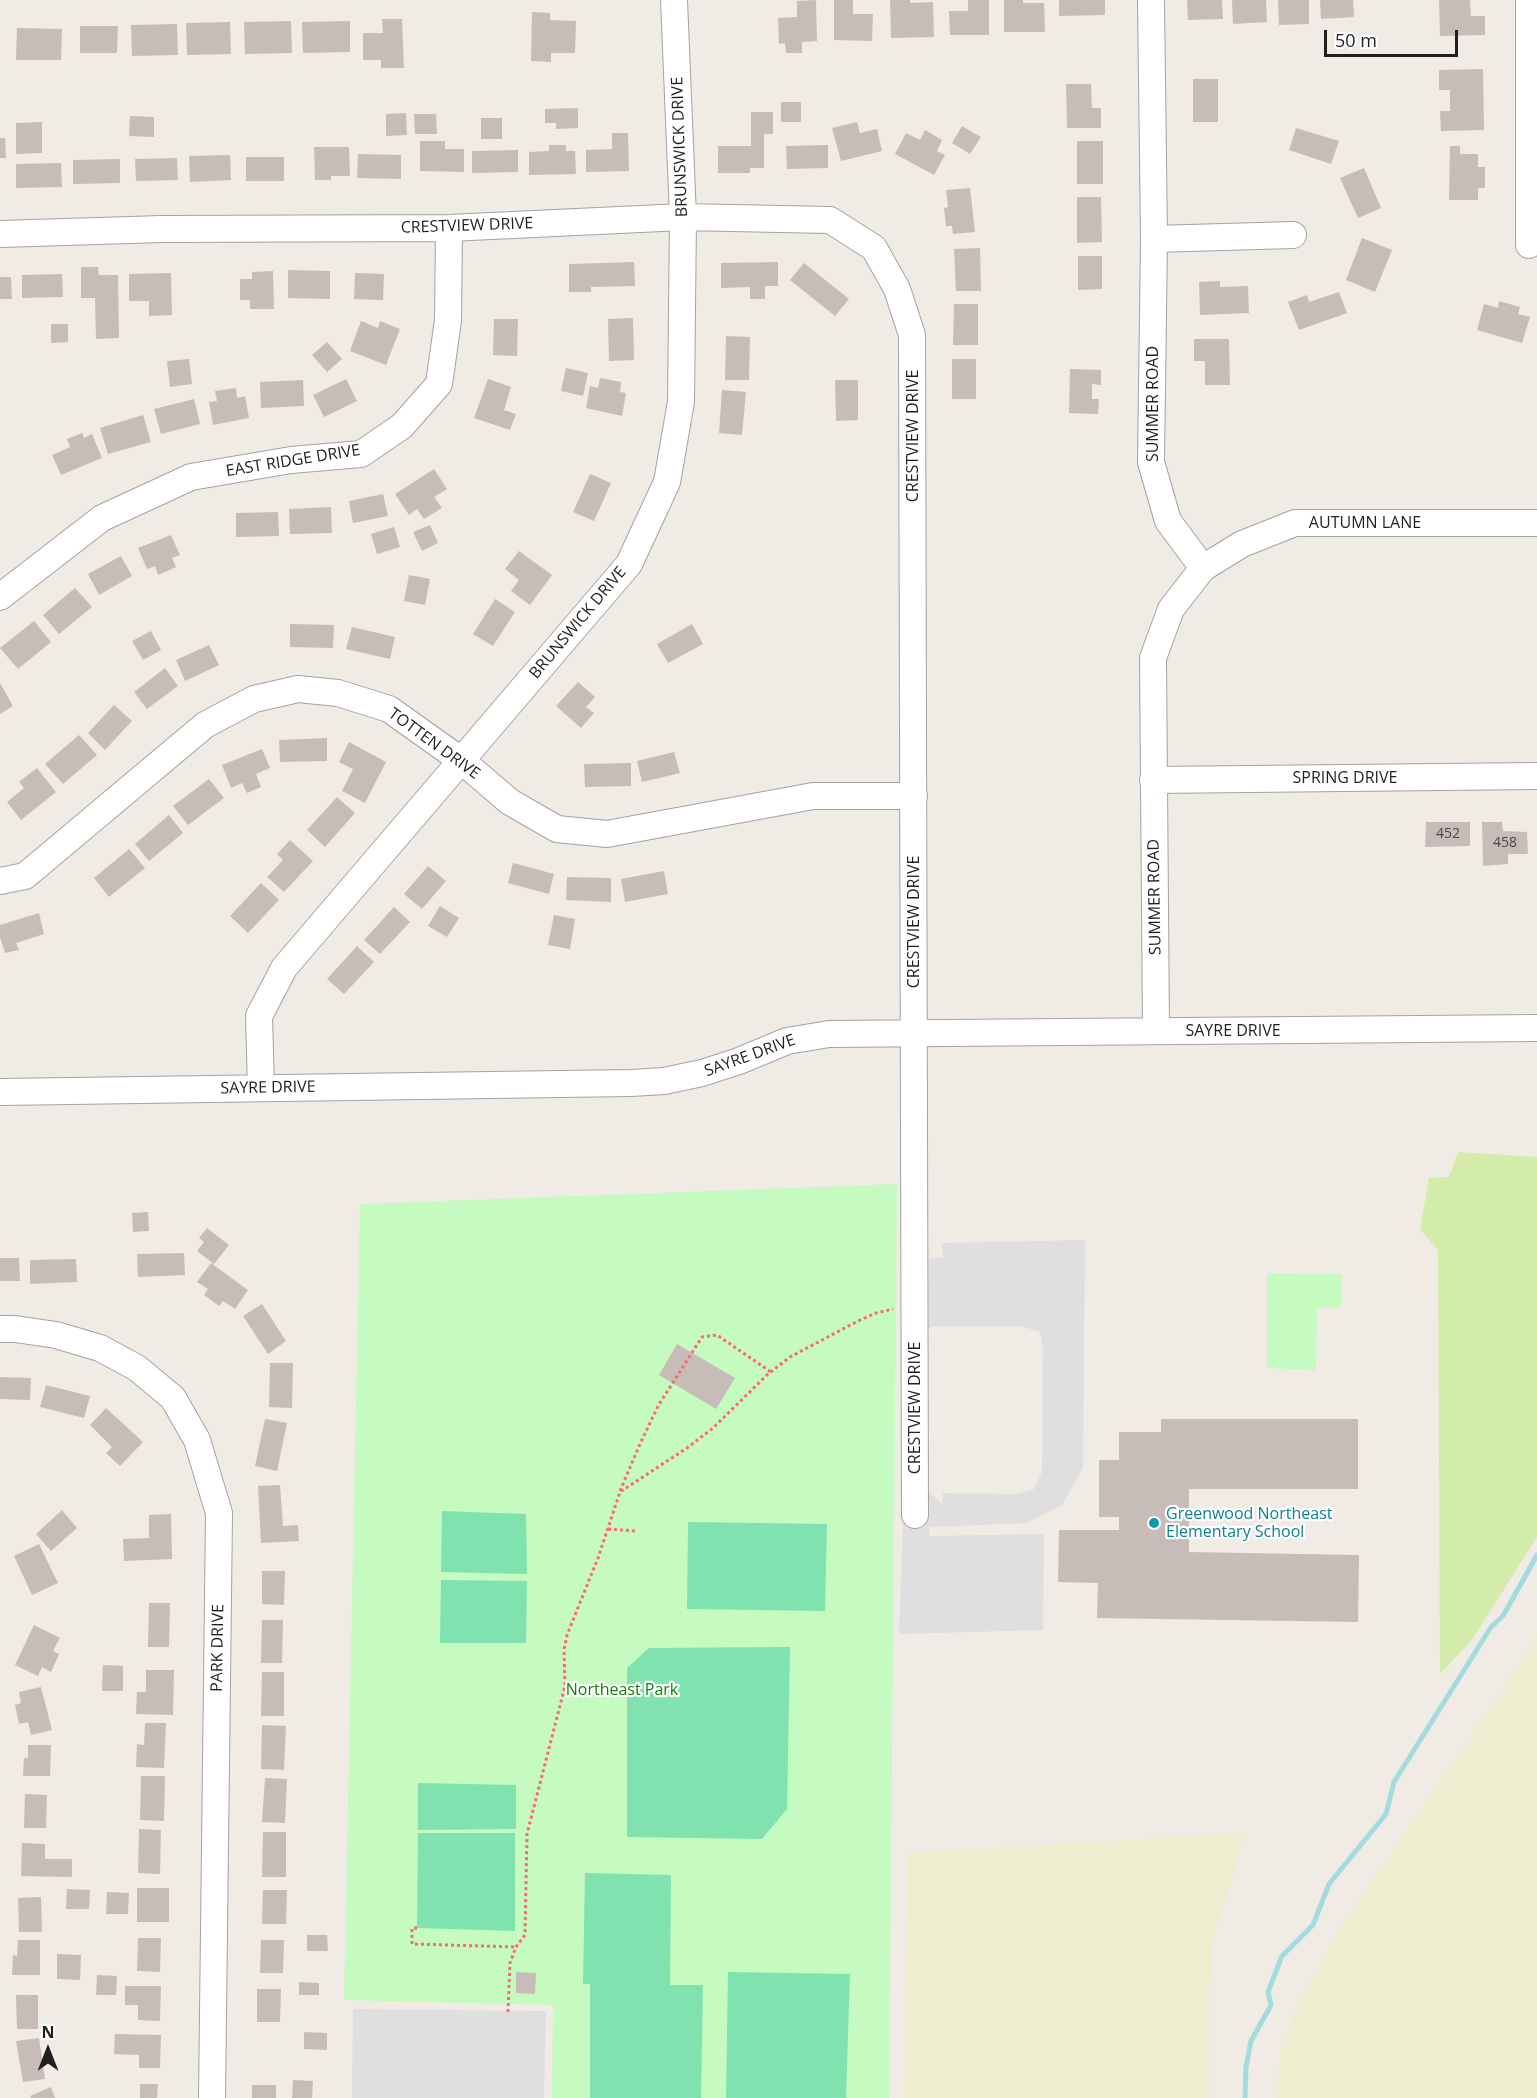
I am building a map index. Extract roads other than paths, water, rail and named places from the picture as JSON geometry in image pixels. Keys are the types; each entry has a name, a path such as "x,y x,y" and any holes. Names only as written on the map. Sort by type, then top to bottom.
{"street":[{"name":"BRUNSWICK DRIVE","path":"261,1088 259,1016 284,968 628,564 667,482 681,402 683,217 674,0"},
{"name":"SUMMER ROAD","path":"1151,0 1154,240 1151,462 1168,521 1203,568 1171,609 1153,658 1156,1031"},
{"path":"1529,0 1529,245"},
{"name":"CRESTVIEW DRIVE","path":"0,234 162,229 449,228 683,217 830,220 874,248 897,288 912,335 915,1515"},
{"name":"EAST RIDGE DRIVE","path":"0,597 102,518 191,477 291,460 361,454 402,426 439,384 448,320 449,228"},
{"path":"1154,240 1293,235"},
{"name":"AUTUMN LANE","path":"1203,568 1242,544 1295,523 1537,523"},
{"name":"TOTTEN DRIVE","path":"0,881 26,876 205,725 254,699 298,689 338,693 389,709 462,761 510,802 557,829 607,834 813,796 914,796"},
{"name":"SPRING DRIVE","path":"1153,780 1537,776"},
{"name":"SAYRE DRIVE","path":"0,1092 664,1081 702,1074 787,1041 830,1034 1537,1028"},
{"name":"PARK DRIVE","path":"0,1329 56,1335 100,1348 137,1368 173,1398 197,1440 219,1513 212,2098"}],"waterway":[{"path":"1245,2098 1246,2067 1251,2041 1271,2005 1268,1992 1282,1956 1313,1925 1329,1884 1386,1814 1394,1782 1491,1627 1503,1616 1537,1555"}],"place":[{"name":"Greenwood Northeast Elementary School","path":"1154,1523"}],"park label":[{"name":"Northeast Park","path":"622,1690"}]}
